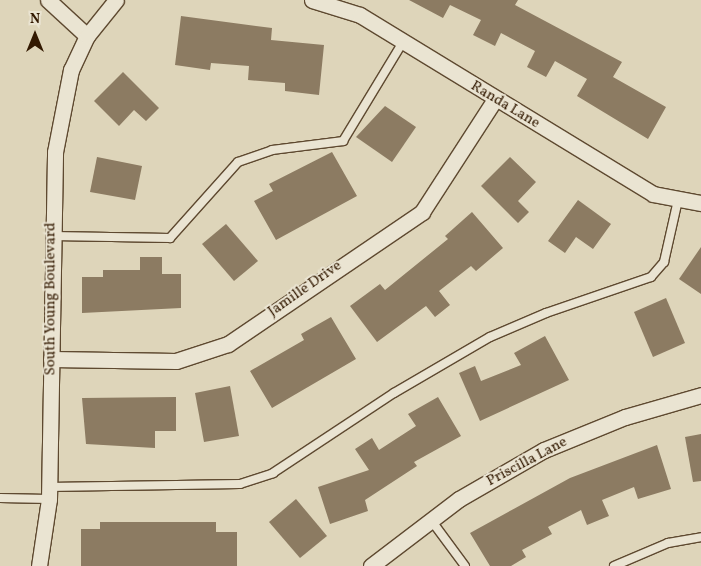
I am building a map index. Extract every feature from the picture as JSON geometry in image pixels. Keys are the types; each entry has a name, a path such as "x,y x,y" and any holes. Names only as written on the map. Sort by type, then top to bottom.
{"street":[{"path":"48,0 87,36"},
{"name":"South Young Boulevard","path":"39,566 48,493 51,359 50,236 55,152 72,70 87,36 116,0"},
{"name":"Randa Lane","path":"312,0 360,15 653,194 701,203"},
{"name":"Jamille Drive","path":"51,359 176,360 228,344 422,212 495,99"},
{"name":"Priscilla Lane","path":"371,566 431,520 544,450 625,417 701,395"}],"lane":[{"path":"50,236 170,238 238,162 272,150 343,141 403,42"},
{"path":"0,498 48,493 240,484 273,473 394,393 490,337 546,313 651,277 664,262 678,200"},
{"path":"431,520 465,566"},
{"path":"614,566 668,543 701,537"}],"building":[{"path":"409,0 518,0 515,5 622,62 613,77 666,107 648,139 577,96 587,79 555,61 546,77 527,67 535,51 501,33 495,46 473,35 481,20 450,5 443,18"},
{"path":"181,16 272,28 271,40 324,45 319,95 285,91 285,83 248,80 249,66 211,63 210,70 175,65"},
{"path":"123,72 159,108 146,121 134,110 119,126 94,101"},
{"path":"385,106 416,127 392,162 356,137"},
{"path":"332,152 357,196 276,240 254,201 273,191 269,184"},
{"path":"97,157 142,166 135,200 90,192"},
{"path":"510,157 536,182 518,201 529,212 518,223 481,186"},
{"path":"578,200 611,224 593,249 576,237 565,253 548,241"},
{"path":"472,212 503,248 476,271 471,266 439,291 450,305 435,317 426,306 377,342 350,306 380,284 385,290 448,239 445,236"},
{"path":"226,224 258,261 234,281 202,244"},
{"path":"701,247 701,294 679,279"},
{"path":"140,257 162,257 162,274 181,274 181,308 82,313 82,277 103,277 103,270 140,270"},
{"path":"666,298 685,343 653,357 634,312"},
{"path":"331,317 356,359 272,408 250,371 304,340 301,334"},
{"path":"545,336 569,380 480,421 459,373 475,366 481,381 521,365 514,353"},
{"path":"230,386 239,436 204,442 195,393"},
{"path":"176,397 176,431 155,431 155,448 86,444 82,398"},
{"path":"438,397 461,436 414,462 417,466 365,500 368,511 330,524 318,487 369,470 355,449 372,438 379,450 416,426 408,414"},
{"path":"701,434 701,481 693,482 685,437"},
{"path":"657,445 671,489 638,499 634,487 602,500 609,516 587,525 581,510 548,527 552,534 522,550 526,557 511,566 490,566 470,533 570,478"},
{"path":"296,499 327,536 300,558 269,522"},
{"path":"100,522 216,522 216,532 237,532 237,566 81,566 81,529 100,529"}]}
